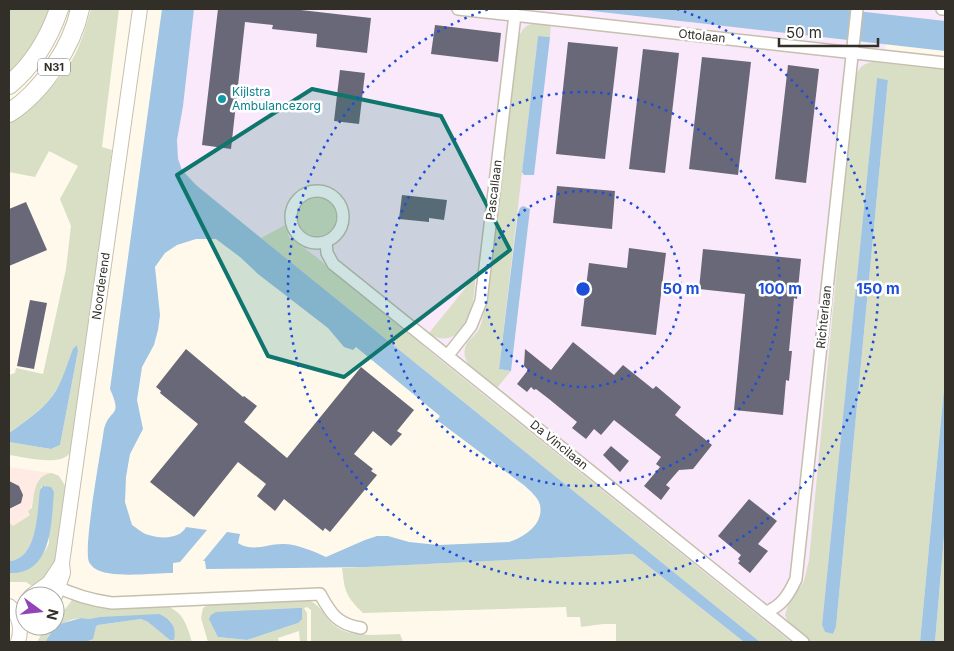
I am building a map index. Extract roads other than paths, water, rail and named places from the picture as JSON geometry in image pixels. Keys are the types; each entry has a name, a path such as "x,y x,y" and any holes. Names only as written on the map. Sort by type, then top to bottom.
{"highway":[{"name":"N31","path":"9,85 34,59 50,34 59,9"},
{"name":"N31","path":"9,112 41,84 61,57 80,9"}],"street":[{"name":"Noorderend","path":"57,586 64,573 62,562 140,9"},
{"name":"Ottolaan","path":"458,9 853,49 945,63"},
{"name":"Richterlaan","path":"766,612 782,602 790,593 796,579 857,9"},
{"name":"Pascallaan","path":"448,355 471,326 481,301 515,15"},
{"path":"309,192 327,193 335,198 343,213 343,222 339,231 334,238 326,242 316,243 308,241 294,229 292,212 295,203 301,196 309,192"},
{"name":"Da Vincilaan","path":"326,242 327,253 334,264 803,642"},
{"path":"65,592 85,599 112,602 320,594 331,613 340,622 361,628"}],"water":[{"path":"162,9 194,9 183,106 177,140 178,159 182,170 196,185 760,642 744,642 633,554 366,567 206,569 205,561 203,561 227,532 240,534 238,543 244,546 290,545 326,557 377,536 388,536 409,542 438,545 509,542 521,537 532,529 539,518 540,512 538,499 525,486 437,420 440,416 356,347 353,350 344,347 328,328 216,239 196,239 177,245 165,253 155,267 160,315 154,345 142,367 137,400 143,429 130,454 126,477 125,502 132,525 147,534 170,537 179,534 186,527 207,530 180,562 173,563 173,573 120,574 101,571 92,566 89,562 88,553 90,519 104,429 115,409 114,398 110,389"},
{"path":"575,9 839,9 945,21 945,51"},
{"path":"538,36 550,37 534,175 524,175 522,172"},
{"path":"877,78 888,80 836,627 833,634 825,632 822,625"},
{"path":"523,206 530,209 511,371 499,369 518,213"},
{"path":"77,345 78,351 60,445 51,449 9,442 9,433 36,413 53,396 62,379 73,349"},
{"path":"945,378 945,525 935,642 920,642"},
{"path":"43,486 51,487 54,492 47,544 42,556 34,565 23,571 9,573 9,561 19,558 26,552 31,543 37,522 40,490"},
{"path":"302,608 302,619 298,623 247,640 218,637 209,619 216,612"},
{"path":"159,614 167,618 174,627 174,640 170,640 148,622 141,619 98,625 93,639 86,642 45,642 49,636 65,636 65,623 81,618"}],"place":[{"name":"Kijlstra Ambulancezorg","path":"222,99"}]}
